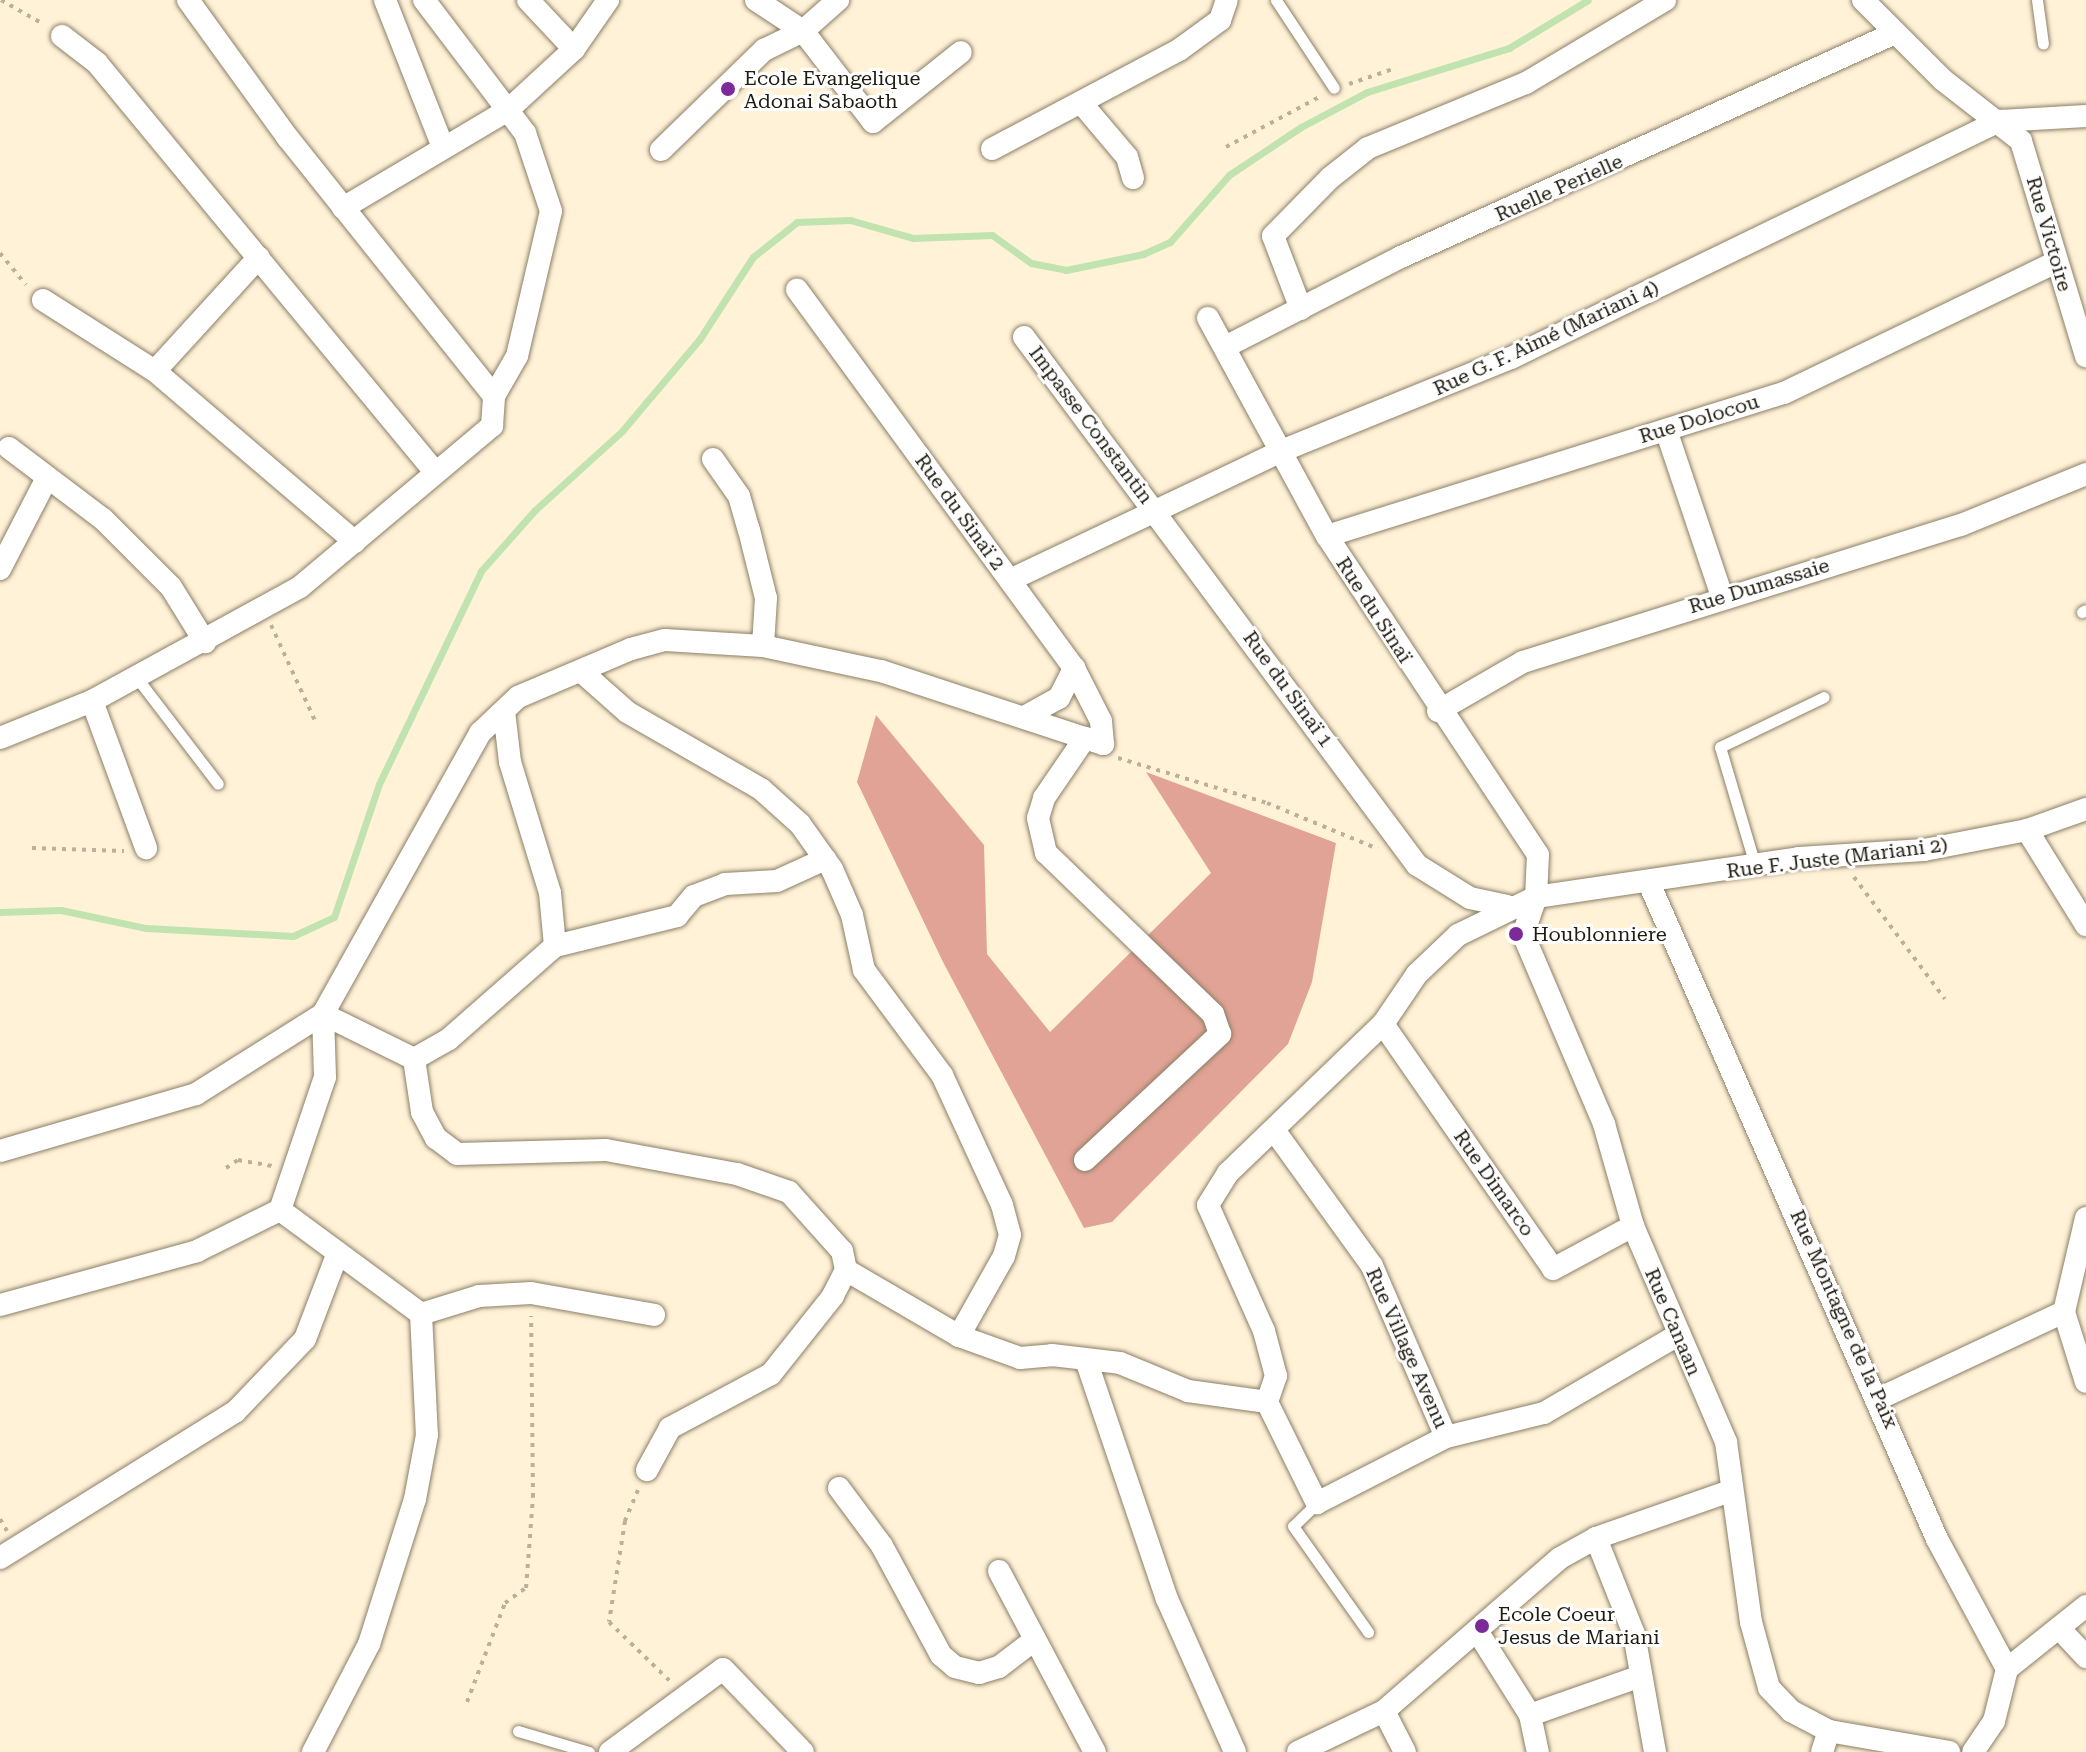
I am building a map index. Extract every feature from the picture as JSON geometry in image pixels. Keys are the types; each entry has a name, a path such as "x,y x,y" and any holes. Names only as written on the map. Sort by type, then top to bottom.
{"street":[{"path":"188,0 343,208 494,396"},
{"path":"385,0 442,145"},
{"path":"0,738 92,701 264,609 355,542 492,426 494,396 517,356 551,211 531,146 508,110 424,0"},
{"path":"528,0 574,49"},
{"path":"343,208 442,145 508,110 574,49 608,0"},
{"path":"756,0 803,31 873,122 961,52"},
{"path":"661,150 764,50 803,31 838,0"},
{"path":"992,149 1083,105 1179,50 1220,20 1227,0"},
{"path":"1301,309 1273,236 1330,178 1368,148 1526,83 1665,0"},
{"name":"Rue Victoire","path":"1863,0 1895,33 2021,141 2086,356"},
{"name":"Ruelle Perielle","path":"1225,347 1895,33"},
{"path":"62,36 97,63 435,472"},
{"path":"1083,105 1127,157 1133,178"},
{"name":"Rue G. F. Aimé (Mariani 4)","path":"1010,580 1159,513 1279,452 1511,358 1999,121 2086,116"},
{"path":"155,371 259,257"},
{"name":"Rue Dolocou","path":"1327,536 1784,393 2056,262"},
{"name":"Rue du Sinaï 2","path":"797,289 1074,668 1101,721 1094,741"},
{"path":"43,300 155,371 355,542"},
{"name":"Rue du Sinaï","path":"1208,318 1327,536 1438,711 1538,855 1536,897"},
{"name":"Impasse Constantin","path":"1024,337 1159,513"},
{"path":"1666,430 1722,596"},
{"path":"9,448 103,519 171,587 205,642"},
{"path":"713,459 739,496 749,530 766,598 763,646"},
{"name":"Rue Dumassaie","path":"1438,711 1523,662 1722,596 1961,525 2086,474"},
{"path":"0,569 47,478"},
{"name":"Rue du Sinaï 1","path":"1159,513 1417,865"},
{"path":"0,1151 196,1094 323,1014 480,733 518,697 665,640 763,646 881,671 1026,716 1094,741 1044,798 1038,818 1046,853 1213,1014 1220,1034 1085,1160"},
{"path":"1026,716 1059,698 1074,668"},
{"path":"582,672 627,712 761,789 825,859 852,915 864,970 942,1075 1002,1205 1010,1235 1004,1256 959,1336"},
{"path":"92,701 146,848"},
{"path":"504,711 510,762 550,893 555,946"},
{"name":"Rue F. Juste (Mariani 2)","path":"1267,1402 1276,1376 1264,1331 1208,1205 1228,1173 1383,1024 1428,964 1458,935 1507,906 1536,897 1649,883 1755,865 1838,855 1924,850 2027,830 2086,809"},
{"path":"2027,830 2086,925"},
{"path":"414,1059 449,1039 555,946 677,916 694,896 725,884 777,881 825,859"},
{"path":"1417,865 1470,898 1507,906"},
{"name":"Rue Montagne de la Paix","path":"1649,883 1880,1398 1937,1539 2007,1669"},
{"name":"Rue Canaan","path":"1536,897 1523,934 1604,1124 1633,1226 1726,1442 1730,1491 1769,1688 1826,1742 1949,1752"},
{"path":"323,1014 414,1059"},
{"path":"0,1305 197,1251 280,1210 290,1171 325,1077 323,1014"},
{"name":"Rue Dimarco","path":"1383,1024 1553,1269 1633,1226"},
{"path":"414,1059 422,1112 436,1138 457,1154 606,1150 737,1174 789,1192 823,1224 846,1270 959,1336 1020,1358 1120,1363 1188,1391 1267,1402 1317,1503 1446,1437"},
{"name":"Rue Village Avenu","path":"1274,1130 1372,1266 1446,1437 1544,1413 1678,1335"},
{"path":"280,1210 421,1314"},
{"path":"2086,1218 2064,1312 2086,1382"},
{"path":"0,1558 235,1412 305,1339 326,1299 337,1255"},
{"path":"647,1470 670,1428 771,1374 846,1270"},
{"path":"421,1314 479,1296 531,1293 654,1315"},
{"path":"1880,1398 2064,1312"},
{"path":"313,1752 369,1644 415,1499 427,1435 421,1314"},
{"path":"1086,1360 1167,1599 1235,1752"},
{"path":"839,1488 882,1546 941,1655 955,1667 979,1673 999,1667 1033,1641"},
{"path":"1298,1752 1384,1711 1479,1634 1560,1558 1596,1538 1730,1491"},
{"path":"1596,1538 1634,1634 1655,1752"},
{"path":"999,1571 1033,1641 1095,1752"},
{"path":"1973,1752 1994,1721 2007,1669 2086,1606"},
{"path":"2059,1628 2086,1657"},
{"path":"1479,1634 1530,1715 1538,1752"},
{"path":"610,1752 682,1694 723,1669 803,1752"},
{"path":"1530,1715 1641,1676"},
{"path":"1384,1711 1405,1752"}],"lane":[{"path":"1276,0 1334,88"},
{"path":"2037,0 2043,44"},
{"path":"137,678 218,784"},
{"path":"1755,865 1720,747 1824,697"},
{"path":"1317,1503 1293,1526 1368,1632"},
{"path":"518,1731 589,1752"}],"path":[{"path":"1,0 62,36"},
{"path":"1226,147 1334,88 1396,68"},
{"path":"0,253 43,300"},
{"path":"264,609 316,723"},
{"path":"1094,741 1110,755 1267,803 1417,865"},
{"path":"32,848 146,848"},
{"path":"1838,855 1945,999"},
{"path":"226,1168 247,1160 290,1171"},
{"path":"467,1702 505,1603 526,1588 533,1497 531,1293"},
{"path":"647,1470 625,1521 609,1622 682,1694"}],"shaded area":[{"path":"876,715 984,845 987,954 1050,1032 1211,873 1146,772 1336,843 1312,982 1288,1044 1112,1222 1084,1228 943,962 857,782"}],"waterway":[{"path":"0,912 61,910 146,928 293,936 334,917 379,784 481,571 535,510 622,431 699,340 753,257 797,222 850,220 913,238 992,235 1031,263 1066,270 1143,254 1170,242 1229,175 1301,127 1367,92 1509,48 1588,0"}],"place":[{"name":"Ecole Evangelique Adonai Sabaoth","path":"728,89"},
{"name":"Houblonniere","path":"1516,934"},
{"name":"Ecole Coeur Jesus de Mariani","path":"1482,1626"}]}
